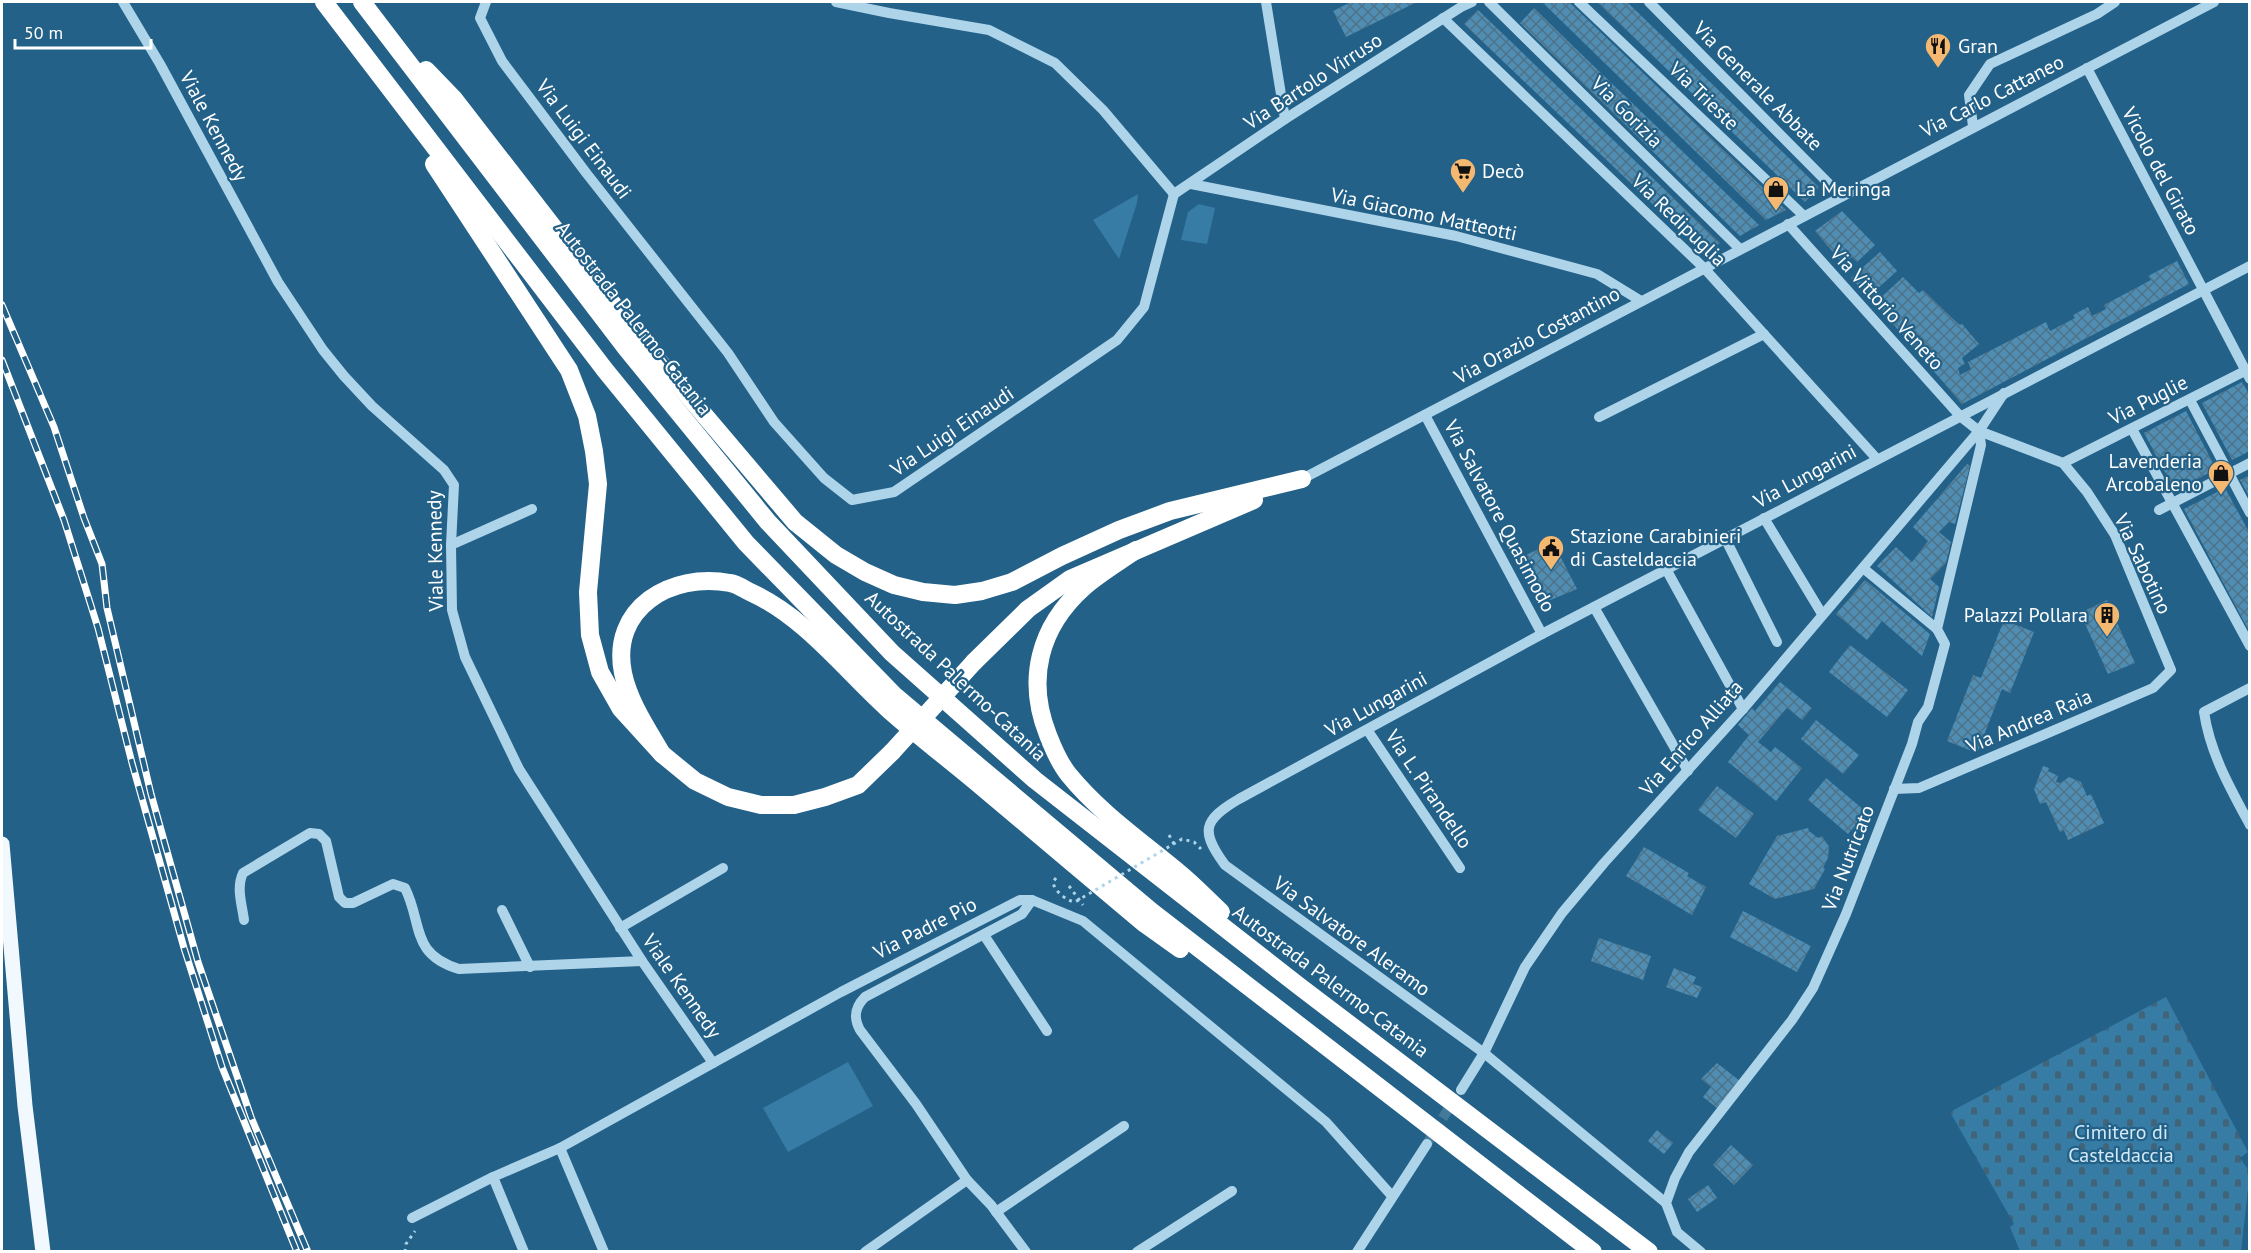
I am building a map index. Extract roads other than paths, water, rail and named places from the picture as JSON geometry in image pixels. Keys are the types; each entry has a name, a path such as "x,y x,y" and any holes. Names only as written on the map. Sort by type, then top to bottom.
{"highway":[{"path":"324,2 605,370 746,543 895,696 1152,912 1593,1251"},
{"path":"367,8 454,99 639,338 795,522 836,555 865,572 894,585 923,592 955,595 981,591 1012,582 1110,534 1170,511 1302,479"},
{"name":"Autostrada Palermo-Catania","path":"367,8 626,348 775,531 892,653 1035,780 1299,986 1649,1251"},
{"path":"369,61 471,222 569,370 587,416 594,451 597,484 588,591 590,635 600,672 621,709 662,754 695,782 728,797 761,805 794,805 858,785 892,752 974,662 1036,603 1070,579 1302,479"},
{"path":"1136,550 1084,587 1066,608 1046,640 1037,669 1037,699 1043,721 1052,745 1068,774 1109,816 1181,874 1299,986"},
{"path":"662,754 631,700 623,674 620,649 625,628 652,596 676,585 704,582 731,583 772,602 832,653 887,708 1145,924 1300,1038 1381,1090"}],"main road":[{"path":"2,844 25,1106 43,1251"}],"street":[{"name":"Viale Kennedy","path":"123,2 160,64 278,282 323,350 372,406 444,470 454,485 451,545 452,610 465,657 519,769 620,928 713,1063"},
{"name":"Via Luigi Einaudi","path":"486,2 480,18 502,61 587,174 728,353 774,422 824,478 852,500 894,492 1117,340 1143,308 1174,194"},
{"path":"836,2 989,30 1055,63 1102,110 1174,194"},
{"path":"1266,2 1286,119"},
{"name":"Via Bartolo Virruso","path":"1174,194 1286,119 1443,18 1472,2"},
{"name":"Via Gorizia","path":"1490,2 1740,249"},
{"name":"Via Trieste","path":"1579,2 1804,216"},
{"name":"Via Generale Abbate","path":"1648,2 1841,196"},
{"path":"1973,126 1969,95 1990,64 2097,14 2115,2"},
{"name":"Via Carlo Cattaneo","path":"1788,224 2214,2"},
{"name":"Via Redipuglia","path":"1443,18 1704,268 1877,459"},
{"name":"Vicolo del Girato","path":"2087,68 2248,373"},
{"name":"Via Giacomo Matteotti","path":"1191,184 1456,236 1598,274 1641,301"},
{"name":"Via Orazio Costantino","path":"1302,479 1788,224"},
{"name":"Via Vittorio Veneto","path":"1788,224 1960,416 1979,431"},
{"name":"Via Lungarini","path":"1209,839 1210,821 1219,811 1542,634 2250,266"},
{"path":"1599,417 1764,334"},
{"name":"Via Puglie","path":"2063,463 2248,373"},
{"name":"Via Enrico Alliata","path":"1461,1090 1484,1053 1525,967 1562,913 1743,709 1863,568 1979,431 2004,393"},
{"path":"2190,400 2250,513"},
{"name":"Via Salvatore Quasimodo","path":"1425,415 1542,634"},
{"path":"2132,429 2250,646"},
{"name":"Via Sabotino","path":"1979,431 2063,463 2087,492 2115,535 2171,670"},
{"name":"Via Nutricato","path":"1666,1203 1675,1178 1689,1152 1792,1020 1813,988 1846,914 1918,722 1928,707 1940,666 1945,644 1937,629 1981,445 1979,431"},
{"path":"2159,510 2250,463"},
{"path":"451,545 532,509"},
{"path":"1764,518 1822,614"},
{"path":"1725,538 1777,642"},
{"path":"1863,568 1937,629"},
{"path":"1666,569 1743,709"},
{"path":"1594,607 1688,771"},
{"name":"Via Andrea Raia","path":"1894,789 1918,788 1950,775 2152,688 2171,670"},
{"path":"2250,688 2204,712 2207,735 2220,770 2250,825"},
{"name":"Via L. Pirandello","path":"1368,731 1460,868"},
{"path":"244,920 240,891 240,880 243,873 310,833 319,834 326,841 339,897 345,903 353,903 393,884 405,888 410,897 418,935 431,954 443,964 459,969 642,961"},
{"name":"Via Salvatore Aleramo","path":"1209,839 1225,865 1484,1053 1666,1203"},
{"path":"620,928 723,868"},
{"name":"Via Padre Pio","path":"412,1218 493,1177 560,1148 841,992 990,915 1020,900 1032,900"},
{"path":"1026,1251 996,1212 967,1180 916,1104 860,1030 855,1016 860,1003 865,998 1022,915 1032,900 1083,921 1326,1122 1392,1196"},
{"path":"502,910 530,967"},
{"path":"984,935 1047,1031"},
{"path":"996,1212 1124,1126"},
{"path":"1357,1251 1427,1143"},
{"path":"560,1148 604,1251"},
{"path":"493,1177 524,1251"},
{"path":"864,1251 967,1180"},
{"path":"1137,1251 1232,1191"},
{"path":"1666,1203 1677,1232 1701,1251"}],"tunnel":[{"path":"1427,1144 1455,1098"}],"railway":[{"path":"2,305 54,427 102,564 107,608 151,794 198,962 251,1117 308,1252"},
{"path":"2,360 64,520 98,628 132,763 184,948 222,1067 297,1252"}],"place":[{"name":"Gran","path":"1938,69"},
{"name":"Decò","path":"1463,194"},
{"name":"La Meringa","path":"1776,212"},
{"name":"Lavenderia Arcobaleno","path":"2221,496"},
{"name":"Stazione Carabinieri di Casteldaccia","path":"1551,571"},
{"name":"Palazzi Pollara","path":"2107,638"}],"park label":[{"name":"Cimitero di Casteldaccia","path":"2121,1144"}]}
